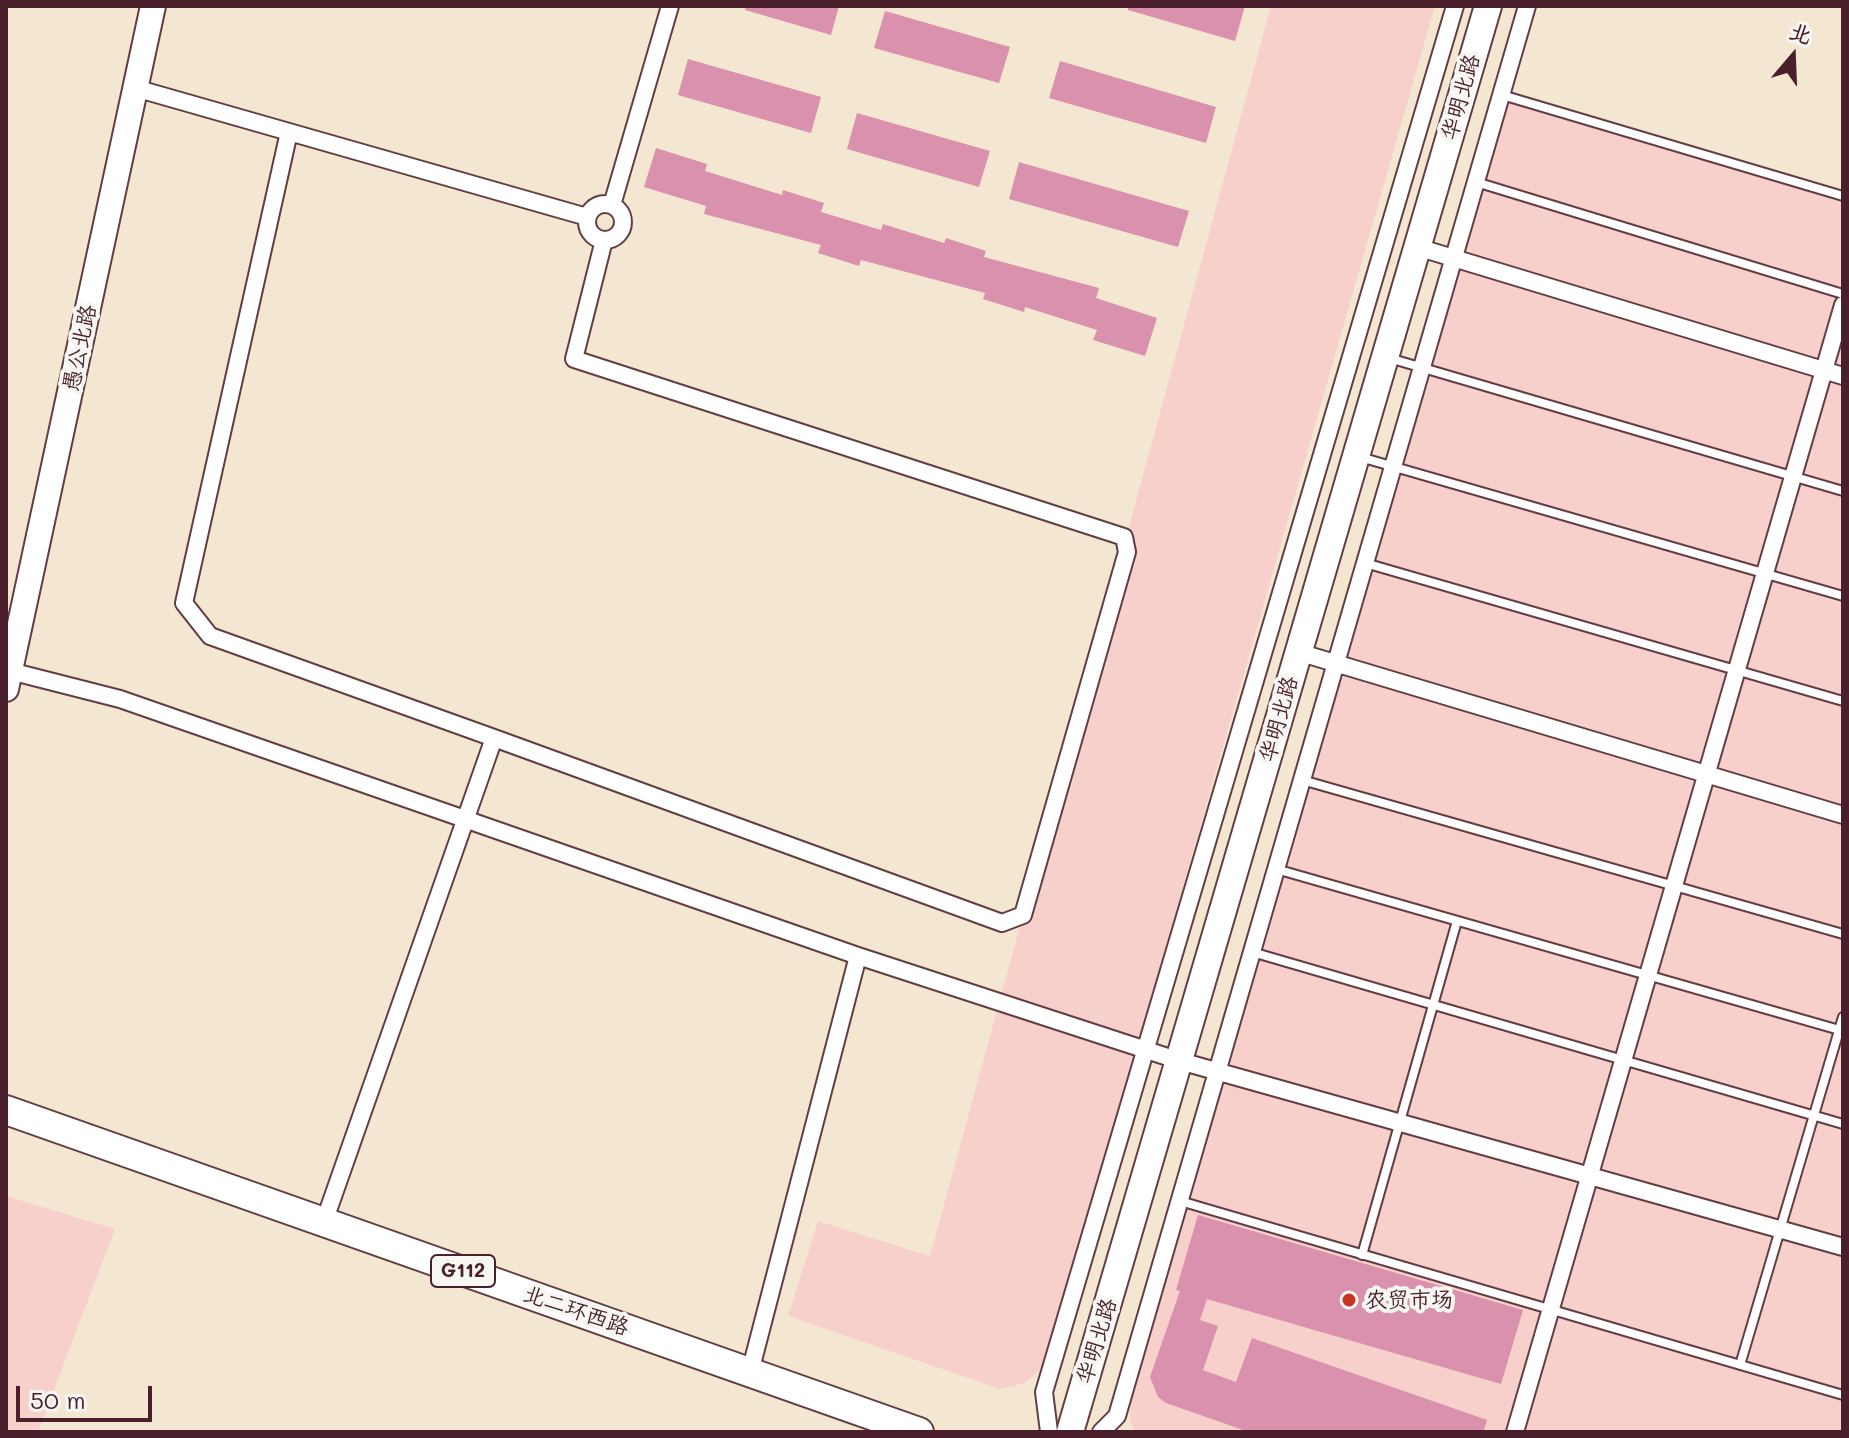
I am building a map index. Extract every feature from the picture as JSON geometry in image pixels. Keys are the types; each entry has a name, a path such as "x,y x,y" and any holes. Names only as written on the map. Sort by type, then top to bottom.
{"highway":[{"name":"北二环西路","path":"6,1110 919,1432"}],"main road":[{"name":"愚公北路","path":"8,680 153,6"},
{"name":"华明北路","path":"1070,1432 1488,6"}],"street":[{"path":"612,205 670,6"},
{"path":"1049,1432 1044,1392 1455,6"},
{"path":"1101,1432 1117,1416 1527,6"},
{"path":"135,88 587,217"},
{"path":"289,132 184,603 210,636 1002,923 1023,915 1127,552 1124,537 574,359 604,240"},
{"path":"612,205 621,212 623,223 620,233 604,240 590,232 587,217 594,207 612,205"},
{"path":"1417,247 1843,376"},
{"path":"1515,1432 1843,305"},
{"path":"1298,652 1843,815"},
{"path":"8,680 120,699 858,956 1180,1061 1843,1247"},
{"path":"324,1222 494,738"},
{"path":"750,1372 858,956"}],"lane":[{"path":"1501,95 1843,196"},
{"path":"1475,182 1843,294"},
{"path":"1385,357 1843,491"},
{"path":"1356,455 1843,596"},
{"path":"1365,563 1843,701"},
{"path":"1301,780 1843,934"},
{"path":"1276,869 1841,1031"},
{"path":"1362,1255 1457,921"},
{"path":"1251,952 1843,1124"},
{"path":"1740,1365 1843,1017"},
{"path":"1179,1201 1843,1395"}],"shaded area":[{"path":"1271,6 1435,6 1046,1365 1025,1383 1000,1389 788,1316 818,1221 930,1256"},
{"path":"1504,95 1843,199 1843,1432 1135,1432 1130,1420 1132,1379"},
{"path":"6,1196 115,1229 38,1432 6,1432"}],"building":[{"path":"746,6 839,6 831,35 745,10"},
{"path":"1128,6 1245,6 1235,41 1128,10"},
{"path":"885,11 1010,47 999,83 874,48"},
{"path":"688,59 821,97 811,133 678,95"},
{"path":"1060,61 1216,107 1206,143 1049,98"},
{"path":"857,113 990,151 979,187 847,149"},
{"path":"656,148 707,164 705,171 782,195 783,190 824,203 821,212 881,230 883,224 944,243 946,238 986,251 984,257 1099,288 1096,298 1157,318 1145,356 1093,340 1097,330 1025,307 1024,312 983,299 985,293 861,260 859,266 818,253 821,245 704,214 706,206 644,187"},
{"path":"1019,162 1189,211 1178,247 1009,199"},
{"path":"1198,1215 1523,1310 1501,1384 1207,1299 1200,1320 1218,1326 1203,1370 1236,1382 1252,1338 1487,1420 1483,1432 1249,1432 1166,1403 1158,1397 1150,1377 1180,1291 1176,1290"}],"place":[{"name":"农贸市场","path":"1349,1300"}]}
